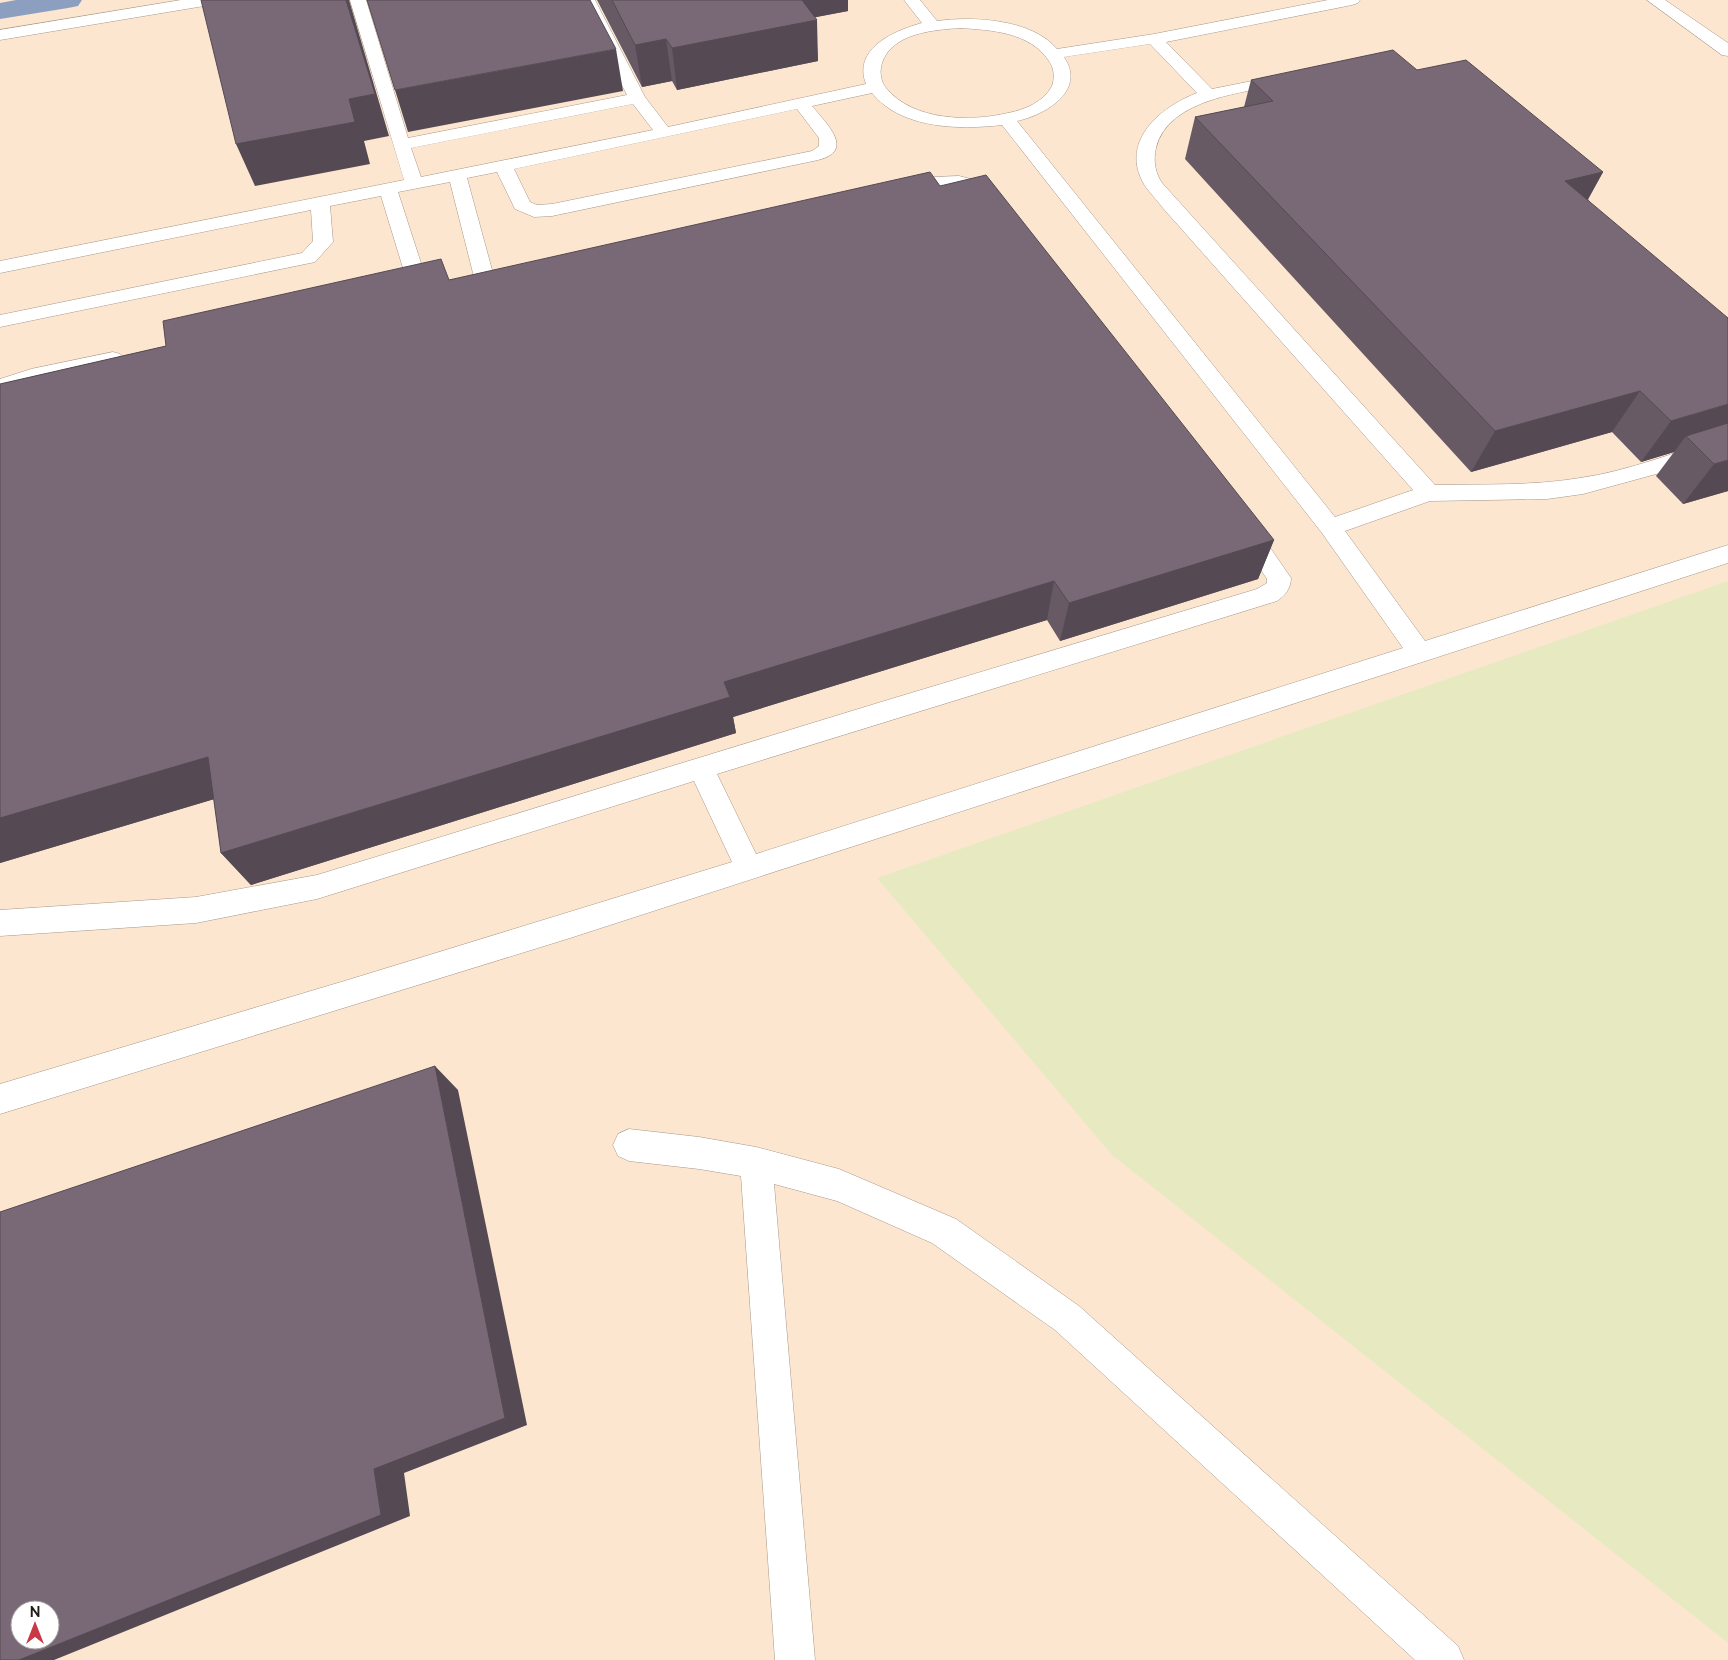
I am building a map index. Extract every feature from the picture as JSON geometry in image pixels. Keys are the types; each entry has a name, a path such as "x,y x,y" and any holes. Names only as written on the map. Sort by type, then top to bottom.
{"street":[{"path":"0,35 210,0"},
{"path":"358,0 414,183"},
{"path":"586,0 637,98 664,133"},
{"path":"912,0 932,26"},
{"path":"1054,54 1154,39 1352,0"},
{"path":"1655,0 1728,51"},
{"path":"960,23 989,25 1016,31 1038,41 1054,54 1061,67 1062,80 1057,92 1045,104 1006,119 961,123 918,115 886,98 876,87 870,72 874,56 887,43 907,32 932,26 960,23"},
{"path":"1154,39 1208,95"},
{"path":"1305,76 1208,95 1173,110 1152,132 1146,147 1145,165 1150,179 1169,203 1430,493"},
{"path":"0,267 388,190 876,87"},
{"path":"401,145 637,98"},
{"path":"503,165 522,205 534,211 552,210 818,155 828,148 828,138 801,103"},
{"path":"1006,119 1330,527 1419,651"},
{"path":"457,175 475,279 504,273"},
{"path":"888,193 930,184 964,182 983,188 1001,208"},
{"path":"388,190 420,291"},
{"path":"0,322 308,258 323,242 320,203"},
{"path":"0,386 31,376 128,355"},
{"path":"1330,527 1430,493 1547,492 1583,486 1681,460 1728,444"},
{"path":"0,923 96,915 180,912 245,902 317,887 1265,596 1275,591 1279,584 1279,578 1234,514"},
{"path":"0,1099 402,978 1419,651 1728,554"},
{"path":"701,768 749,868"},
{"path":"629,1145 699,1152 756,1163 839,1185 944,1231 1068,1318 1444,1660"},
{"path":"756,1163 795,1660"}],"shaded area":[{"path":"0,0 1728,0 1728,1660 0,1660"}],"green space":[{"path":"1728,581 1728,1643 1112,1155 877,878"}],"building":[{"path":"201,0 346,0 375,94 349,99 355,122 236,144"},
{"path":"367,0 590,0 616,49 395,90"},
{"path":"612,0 802,0 817,20 672,48 666,39 635,45"},
{"path":"1393,50 1417,70 1466,60 1603,172 1565,181 1728,318 1728,404 1671,421 1640,391 1495,431 1195,117 1273,101 1251,80"},
{"path":"930,172 940,186 986,175 1274,540 1069,603 1054,581 724,682 730,697 221,853 208,757 0,818 0,384 166,346 163,321 441,259 449,280"},
{"path":"1728,423 1728,460 1714,464 1686,436"},
{"path":"435,1066 505,1418 374,1469 381,1515 60,1644 60,1600 10,1600 10,1650 44,1650 19,1660 0,1660 0,1212"}],"waterway":[{"path":"0,11 68,0"}]}
